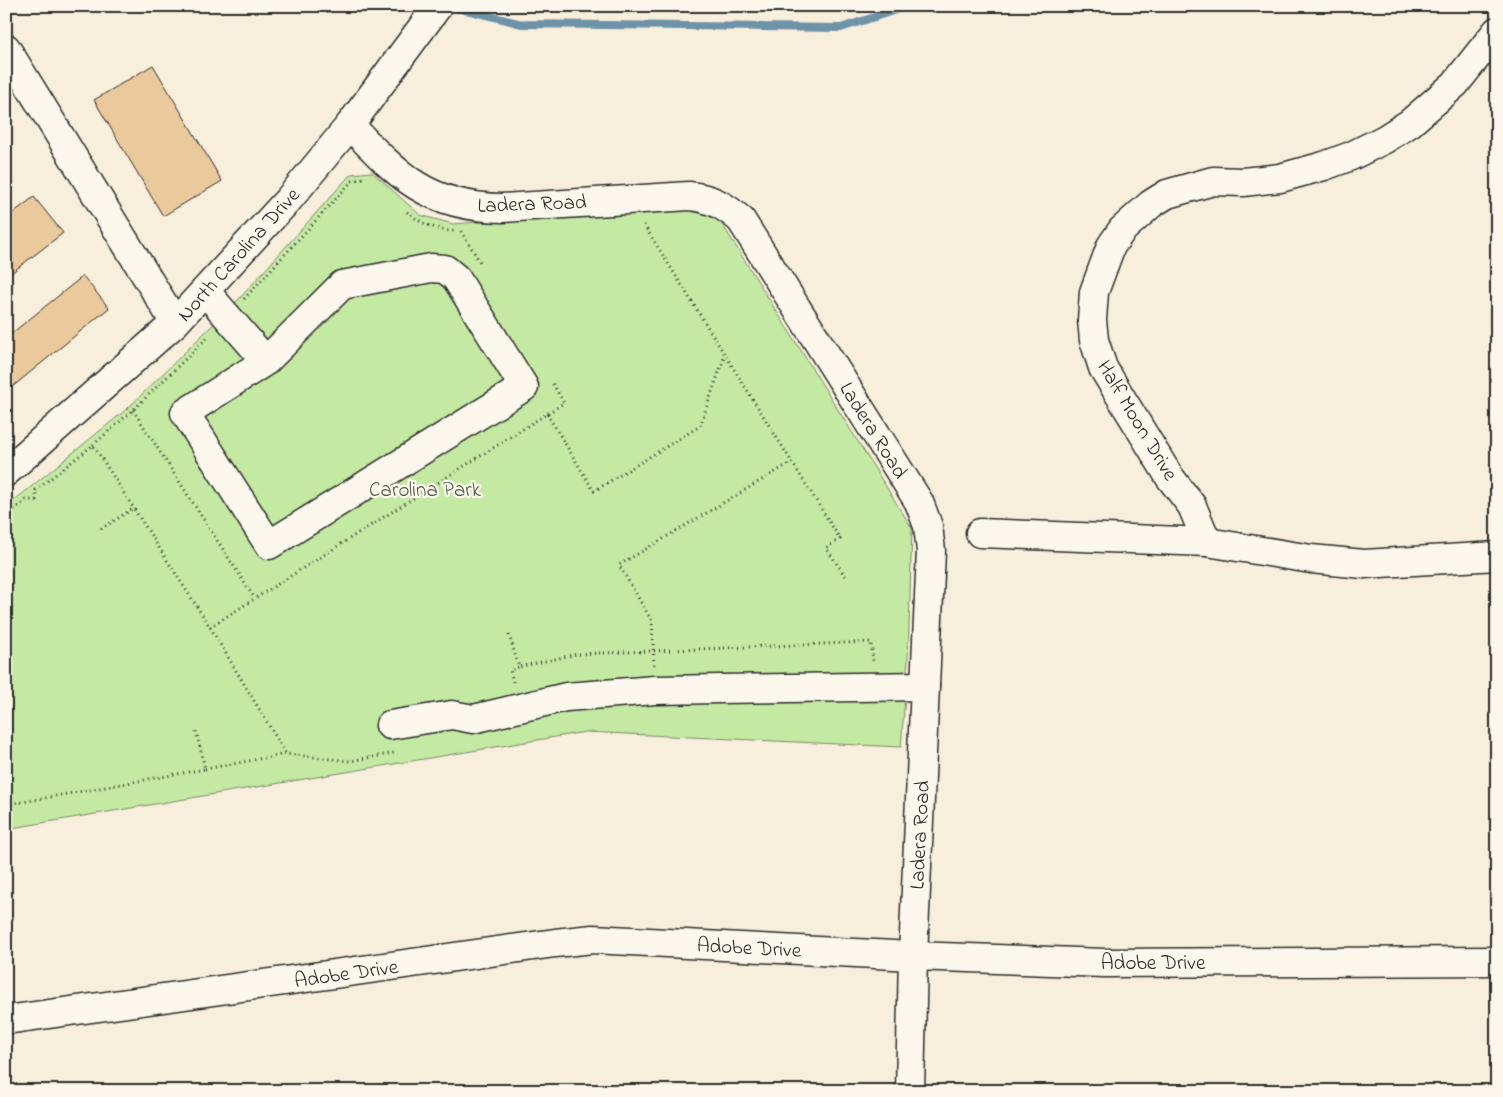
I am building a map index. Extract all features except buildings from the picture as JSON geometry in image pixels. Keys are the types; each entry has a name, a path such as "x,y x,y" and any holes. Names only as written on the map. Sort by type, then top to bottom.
{"street":[{"name":"North Carolina Drive","path":"6,472 175,323 205,291 289,199 350,125 438,6"},
{"name":"Half Moon Drive","path":"1207,542 1192,506 1169,476 1102,368 1094,340 1092,320 1094,292 1111,246 1122,230 1150,204 1167,194 1214,181 1243,182 1280,178 1333,163 1385,139 1410,123 1455,84 1497,31"},
{"path":"6,48 175,323"},
{"name":"Ladera Road","path":"350,125 380,157 413,184 438,198 474,208 502,208 689,196 707,198 720,203 741,220 922,510 928,526 931,551 913,956 910,1091"},
{"path":"431,268 444,269 456,278 524,387 269,545 185,413 266,361 342,285 431,268"},
{"path":"205,291 266,361"},
{"path":"980,533 1207,542 1311,559 1364,564 1497,556"},
{"path":"390,725 452,715 474,719 566,697 655,690 925,686"},
{"name":"Adobe Drive","path":"6,1020 593,939 913,956 1104,962 1497,961"}],"path":[{"path":"640,218 840,539 826,548 846,577"},
{"path":"547,414 594,491 700,426 725,355"},
{"path":"210,627 564,404"},
{"path":"133,410 255,599"},
{"path":"6,516 26,500 36,500 36,490 93,445 210,627 286,754"},
{"path":"655,690 652,620 619,565 792,462"},
{"path":"102,529 134,508"},
{"path":"509,635 519,667"},
{"path":"515,686 510,670 577,654 871,642 873,664"},
{"path":"196,730 205,769"},
{"path":"6,805 286,754 350,761 398,752"}],"green space":[{"name":"Carolina Park","path":"372,172 420,215 453,224 679,206 715,213 912,528 908,659 901,747 585,732 6,829 6,507 127,409 239,299 351,174"}],"waterway":[{"path":"450,6 522,24 841,28 908,6"}]}
